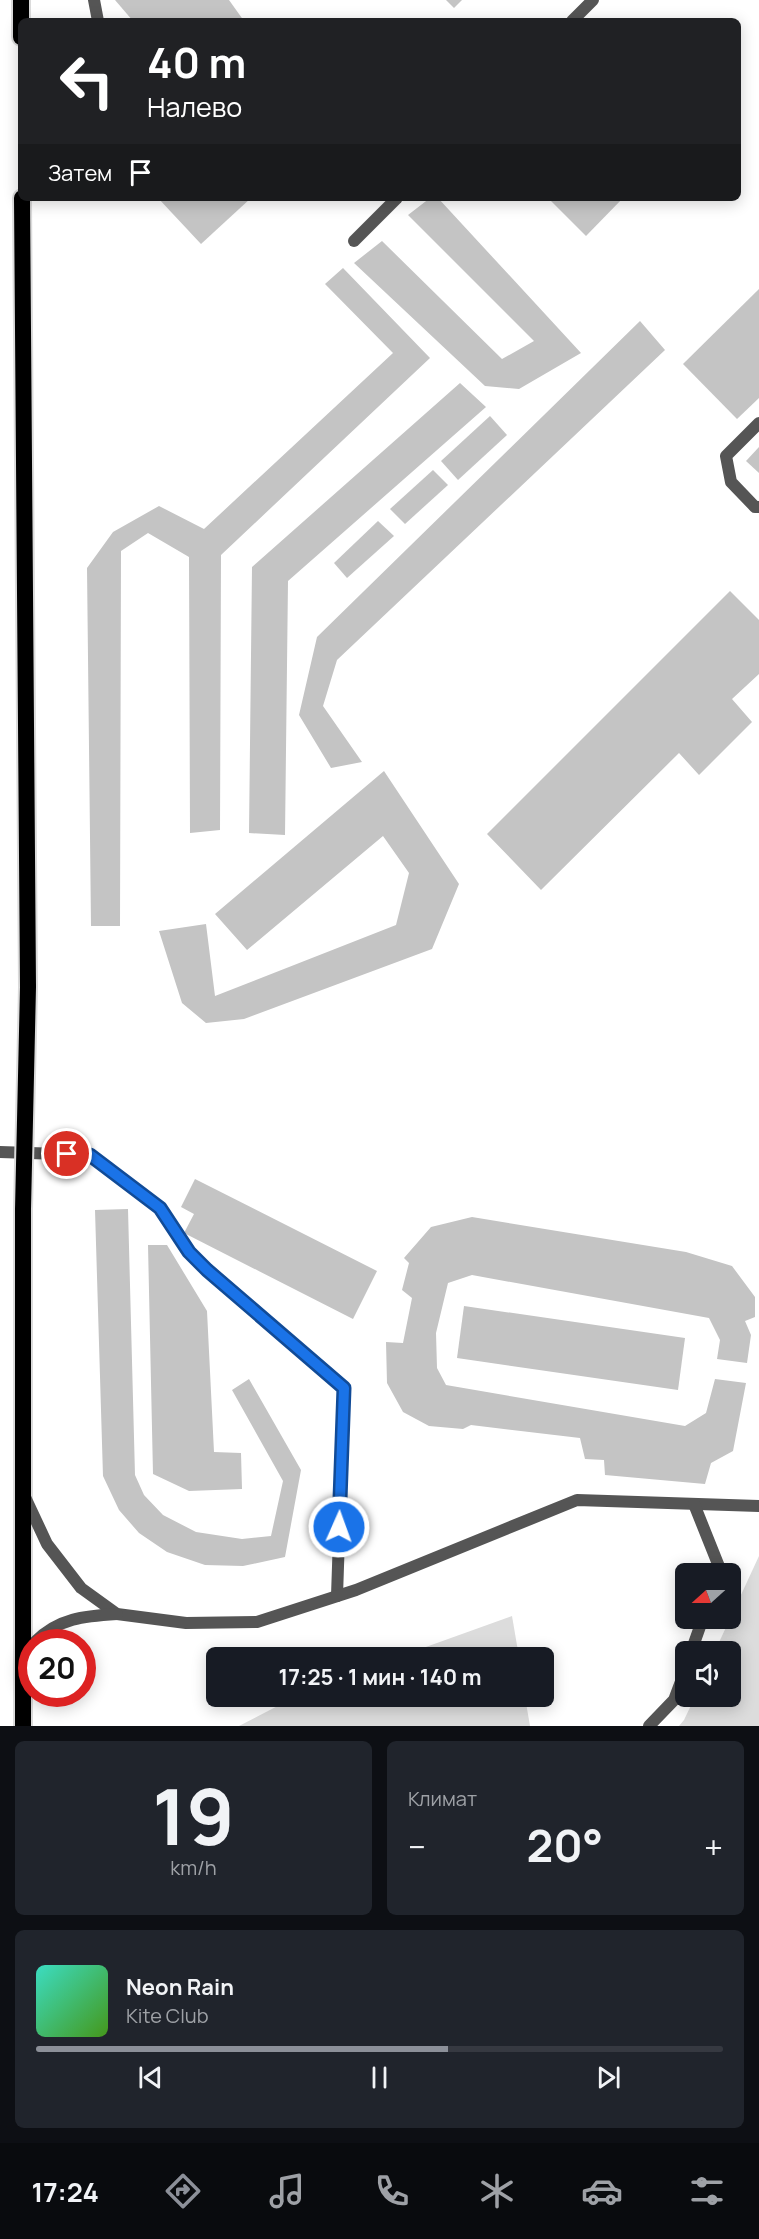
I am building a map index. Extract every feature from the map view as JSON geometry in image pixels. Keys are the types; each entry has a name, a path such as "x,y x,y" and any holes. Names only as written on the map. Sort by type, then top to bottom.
{"highway":[{"path":"21,0 21,18"},
{"path":"22,201 28,987 23,1209 25,1629"},
{"path":"23,1726 24,1707"}],"street":[{"path":"94,0 97,18"},
{"path":"575,18 593,0"},
{"path":"354,241 394,201"},
{"path":"759,423 726,456 731,482 755,507 759,507"},
{"path":"0,1152 90,1155 160,1208 189,1252 207,1270 344,1388 337,1596"},
{"path":"23,1494 47,1544 81,1588 117,1614"},
{"path":"50,1629 83,1616 117,1614 186,1623 257,1622 337,1596 577,1500 759,1506"},
{"path":"694,1504 718,1563"},
{"path":"649,1726 675,1697"}],"shaded area":[{"path":"759,1556 759,1726 679,1726 690,1707 741,1707 741,1641 720,1641 725,1629 741,1629 741,1595"},
{"path":"512,1616 517,1647 426,1647"},
{"path":"276,1707 527,1707 530,1726 239,1726"}],"building":[{"path":"115,0 229,0 242,18 130,18"},
{"path":"446,0 462,0 454,8"},
{"path":"161,201 248,201 201,244"},
{"path":"426,201 441,201 581,353 519,389 485,386 354,263 382,241 502,359 534,341 408,215"},
{"path":"551,201 620,201 586,236"},
{"path":"343,268 430,358 221,555 220,830 190,833 189,557 148,533 121,551 120,926 91,926 87,568 113,532 159,506 204,529 393,353 325,284"},
{"path":"759,289 759,398 737,419 683,364"},
{"path":"640,321 665,350 337,660 323,706 362,762 331,768 299,715 317,637"},
{"path":"460,383 486,407 288,581 285,835 249,833 252,567"},
{"path":"490,416 507,435 458,480 441,461"},
{"path":"759,447 759,473 746,461"},
{"path":"433,470 448,485 405,524 390,509"},
{"path":"378,521 394,536 347,578 334,563"},
{"path":"730,591 759,620 759,674 732,699 752,722 699,775 679,753 541,890 487,834"},
{"path":"384,771 459,884 432,949 244,1019 206,1023 182,1003 159,931 206,924 215,996 396,925 409,873 383,836 247,950 215,914"},
{"path":"195,1179 377,1271 353,1319 184,1233 194,1214 181,1207"},
{"path":"128,1209 135,1475 144,1495 163,1515 196,1532 242,1539 271,1536 283,1481 232,1390 249,1379 301,1470 285,1557 243,1566 205,1565 167,1552 139,1533 119,1510 103,1476 95,1210"},
{"path":"472,1217 686,1252 732,1266 755,1297 755,1317 745,1321 751,1335 747,1363 717,1359 720,1340 709,1318 472,1275 448,1283 436,1333 437,1368 446,1385 685,1426 706,1413 715,1379 746,1383 733,1451 711,1463 705,1484 605,1475 604,1460 585,1459 580,1438 471,1425 463,1429 429,1426 403,1412 387,1383 386,1342 403,1343 412,1298 402,1290 409,1263 404,1258 431,1227"},
{"path":"148,1245 167,1245 207,1311 214,1452 241,1453 242,1489 189,1491 153,1474"},
{"path":"464,1306 685,1338 678,1390 457,1358"}],"route":[{"path":"67,1154 90,1155 160,1208 189,1252 207,1270 344,1388 339,1527"}]}
